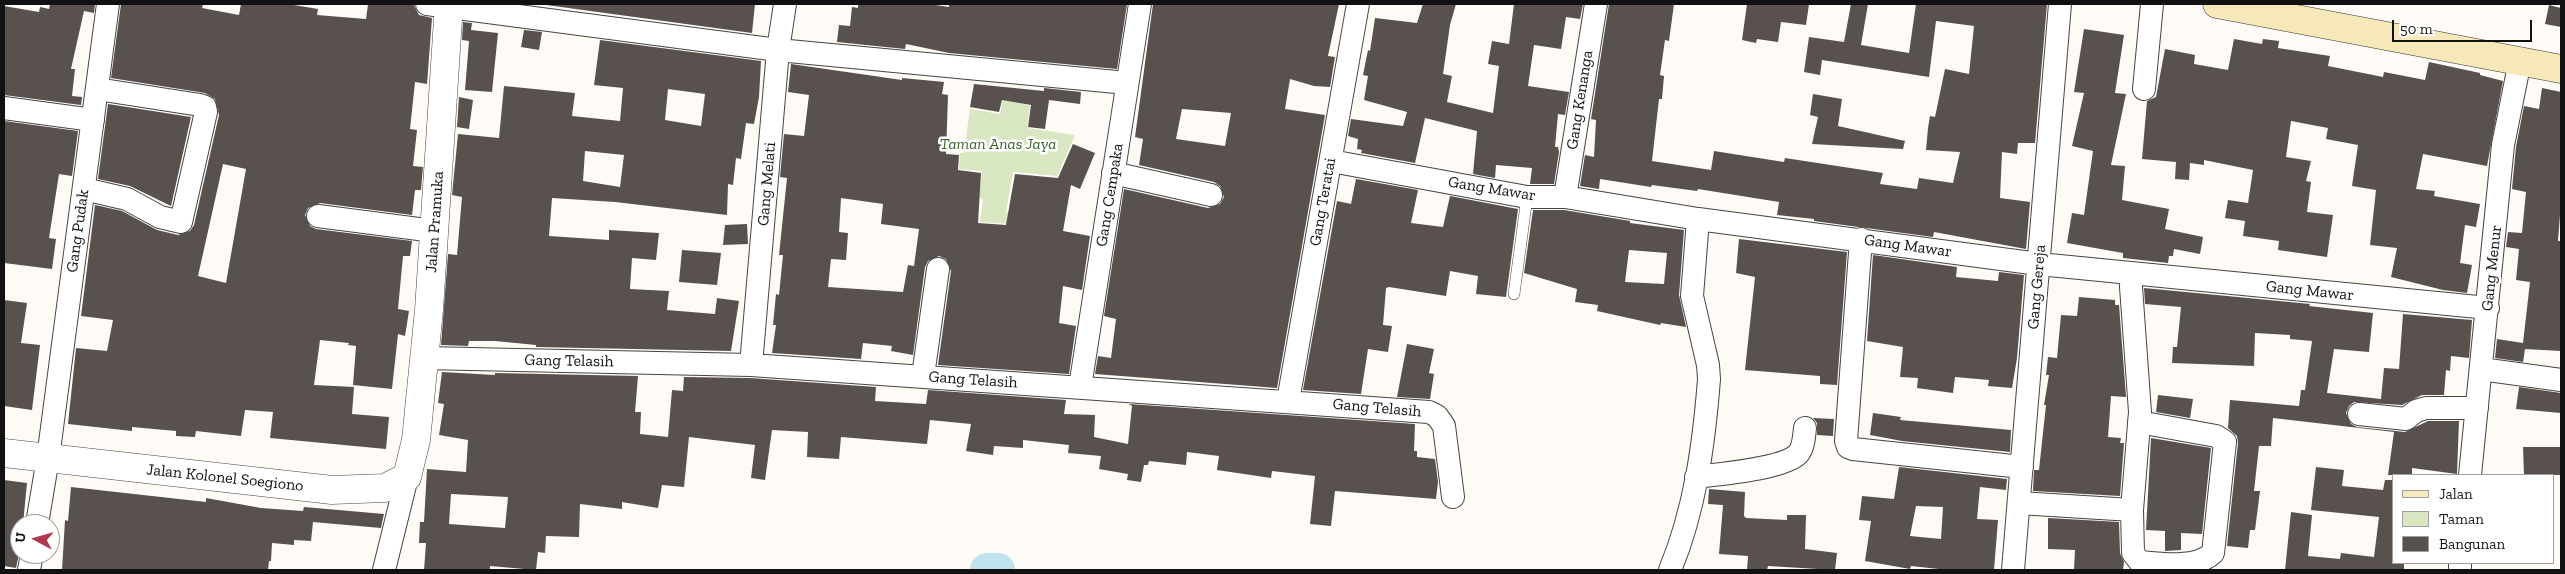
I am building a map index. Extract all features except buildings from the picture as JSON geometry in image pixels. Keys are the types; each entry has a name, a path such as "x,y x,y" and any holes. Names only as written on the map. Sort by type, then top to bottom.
{"main road":[{"path":"2217,4 2261,8 2561,69"}],"street":[{"name":"Gang Pudak","path":"39,514 48,458 108,4"},
{"path":"442,4 778,50 1127,83"},
{"name":"Jalan Pramuka","path":"407,477 416,440 434,231 442,4"},
{"name":"Gang Melati","path":"751,366 778,50 785,4"},
{"name":"Gang Cempaka","path":"1080,387 1140,4"},
{"name":"Gang Teratai","path":"1288,401 1358,4"},
{"name":"Gang Kenanga","path":"1565,197 1596,4"},
{"name":"Gang Gereja","path":"2013,570 2060,4"},
{"path":"2144,89 2152,4"},
{"name":"Gang Menur","path":"2470,474 2503,145 2520,62"},
{"path":"84,189 121,197 160,217 181,222 206,112 205,106 96,89"},
{"path":"4,108 92,120"},
{"name":"Gang Mawar","path":"1331,161 1527,197 1565,197 1698,219 2039,264 2488,308"},
{"path":"1113,173 1211,195"},
{"path":"318,216 434,231"},
{"path":"1670,570 1686,528 1696,477 1709,379 1708,364 1692,296 1698,219"},
{"path":"1861,239 1846,441 1848,447 2022,466"},
{"path":"923,376 938,269"},
{"path":"2130,273 2139,422 2132,510 2133,553 2140,562 2192,563 2207,559 2213,554 2224,442 2216,436 2139,422"},
{"name":"Gang Telasih","path":"424,358 751,366 923,376 1429,412 1437,416 1444,426 1453,497"},
{"path":"2481,369 2561,380"},
{"path":"2359,414 2406,419 2416,411 2426,408 2477,408"},
{"path":"1696,477 1744,470 1790,460 1801,450 1805,428"},
{"name":"Jalan Kolonel Soegiono","path":"4,453 332,490 385,488 407,477"},
{"path":"384,570 407,477"},
{"path":"2019,503 2132,510"}],"lane":[{"path":"1514,294 1527,197"}],"green space":[{"name":"Taman Anas Jaya","path":"1003,98 1030,106 1027,128 1075,135 1057,176 1013,172 1006,212 1012,213 1010,224 980,222 983,199 979,198 982,171 959,169 960,153 964,153 970,109 1000,114"}],"waterway":[{"path":"987,570 998,570"}]}
